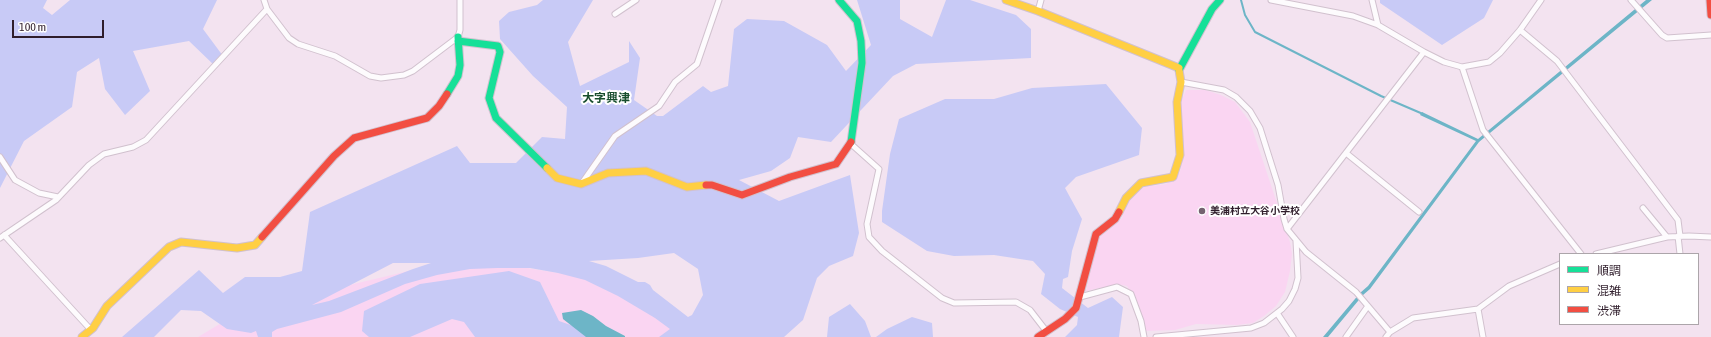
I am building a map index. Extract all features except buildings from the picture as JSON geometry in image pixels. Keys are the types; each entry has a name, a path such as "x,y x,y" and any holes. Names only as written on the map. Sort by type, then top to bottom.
{"street":[{"path":"264,0 267,9 289,38 298,44 336,56 370,76 404,75 419,67 458,39 498,46 500,52 489,98 496,118 557,178 581,184 608,173 646,171 687,187 712,185 742,195 790,177 836,164 851,144 862,63 861,41 856,21 839,0"},
{"path":"82,337 91,330 107,306 169,247 181,242 237,248 255,245 334,156 354,138 427,118 439,106 458,76 460,65 458,39 460,30 460,0"},
{"path":"615,14 636,0"},
{"path":"581,184 615,136 659,106 676,82 698,64 719,0"},
{"path":"1006,0 1038,11 1179,68"},
{"path":"1038,11 1041,0"},
{"path":"1038,337 1047,332 1076,308 1096,234 1115,219 1126,198 1141,183 1161,180 1173,176 1180,155 1177,102 1181,82 1179,68 1212,9 1220,0"},
{"path":"1271,0 1353,16 1378,25 1444,62 1462,67 1489,62 1500,53 1520,30 1541,0"},
{"path":"1372,0 1378,25"},
{"path":"1631,0 1662,36 1667,38 1711,35"},
{"path":"1710,0 1711,14"},
{"path":"91,330 2,236 58,197 89,165 104,154 133,147 146,140 267,9"},
{"path":"1520,30 1557,61 1678,220 1680,253"},
{"path":"1287,229 1424,52"},
{"path":"1462,67 1483,130 1580,253"},
{"path":"1181,82 1224,90 1236,97 1250,111 1260,128 1276,178 1287,229 1306,252 1357,293 1390,332"},
{"path":"851,144 879,169 868,224 869,237 882,251 942,298 954,303 1016,302 1030,310 1047,332"},
{"path":"1346,153 1419,212"},
{"path":"0,157 15,180 39,193 58,197"},
{"path":"1643,208 1667,237"},
{"path":"1600,253 1667,237 1711,237"},
{"path":"1156,337 1251,328 1264,323 1289,301 1298,278 1295,240"},
{"path":"1386,337 1390,332 1413,318 1478,310 1509,286 1559,264"},
{"path":"1080,297 1117,287 1131,294 1141,321 1144,337"},
{"path":"1346,337 1368,306"},
{"path":"1478,310 1483,337"},
{"path":"1277,313 1293,337"}],"shaded area":[{"path":"0,0 47,0 43,8 52,15 70,0 217,0 203,29 223,56 215,66 189,41 133,51 150,91 125,115 105,89 99,58 77,72 72,107 24,141 0,188"},
{"path":"543,0 593,0 568,42 580,86 629,62 629,41 640,58 634,100 657,116 663,116 703,86 711,92 728,86 734,29 747,19 784,21 827,45 846,71 871,45 857,0 900,0 900,19 932,37 946,0 970,0 1016,15 1031,29 1031,58 916,64 893,76 831,142 798,137 790,158 771,171 739,180 779,201 850,175 859,233 853,256 829,266 817,278 803,320 784,337 659,337 670,329 655,318 618,296 585,280 530,268 497,268 470,269 437,275 405,284 341,312 277,329 272,332 272,337 258,337 256,331 251,333 227,329 201,311 181,310 154,337 122,337 199,270 223,293 245,277 280,277 302,271 310,212 457,146 470,163 516,163 542,137 565,139 567,107 533,76 500,39 499,21 509,12 537,5","holes":["674,253 698,269 703,295 692,315 688,317 645,282 638,282 606,266 589,261 638,258","393,263 431,263 329,301 312,305"]},
{"path":"1380,0 1493,0 1484,18 1442,45 1380,3"},
{"path":"1646,0 1652,0 1479,142 1370,289 1363,295 1328,337 1323,337 1360,293 1368,286 1476,141 1420,115 1422,112 1478,139"},
{"path":"1106,84 1142,128 1139,155 1076,177 1065,188 1082,219 1072,251 1068,277 1063,279 1062,288 1088,308 1112,297 1123,307 1119,337 1065,337 1077,325 1078,317 1060,309 1041,294 1045,274 1033,261 994,255 954,256 927,251 882,222 882,211 890,154 899,119 945,99 994,99 1032,88"},
{"name":"美浦村立大谷小学校","path":"1186,90 1205,90 1221,95 1235,102 1250,122 1290,242 1292,254 1290,271 1285,292 1276,306 1253,323 1237,325 1196,324 1175,330 1146,331 1139,306 1127,286 1118,284 1086,291 1096,243 1103,233 1122,218 1126,204 1133,195 1144,187 1166,184 1180,172 1183,156 1180,104"},
{"path":"464,258 622,283 692,337 198,337 228,319 311,294"},
{"path":"509,271 540,282 559,321 605,337 475,337 464,322 452,319 410,337 369,337 362,331 364,311 420,284"},
{"path":"850,304 865,321 871,337 827,337 829,317"},
{"path":"581,310 625,337 586,337 563,319 562,313"},
{"path":"912,317 932,323 933,337 876,337 887,329"}],"waterway":[{"path":"1241,0 1245,15 1255,32 1381,96 1423,114"}],"traffic: fast":[{"path":"839,0 857,21 861,41 862,63 851,142"},
{"path":"1179,70 1212,9 1220,0"},
{"path":"447,94 458,76 460,65 458,37"},
{"path":"458,41 498,46 500,52 489,98 496,118 547,168"}],"traffic: slow":[{"path":"1006,0 1038,11 1179,68"},
{"path":"1119,212 1126,198 1141,183 1173,177 1180,155 1177,102 1181,82 1179,70"},
{"path":"547,168 557,178 581,184 608,173 646,171 687,187 706,185"},
{"path":"82,337 93,328 107,306 169,247 181,242 237,248 255,245 262,237"}],"traffic: jam":[{"path":"1710,0 1711,15"},
{"path":"262,237 334,156 354,138 427,118 439,106 447,94"},
{"path":"706,185 712,185 742,195 790,177 836,164 851,142"},
{"path":"1038,337 1065,319 1076,308 1096,234 1115,219 1119,212"}],"place":[{"name":"美浦村立大谷小学校","path":"1202,211"}],"district":[{"name":"大字興津","path":"606,98"}]}
